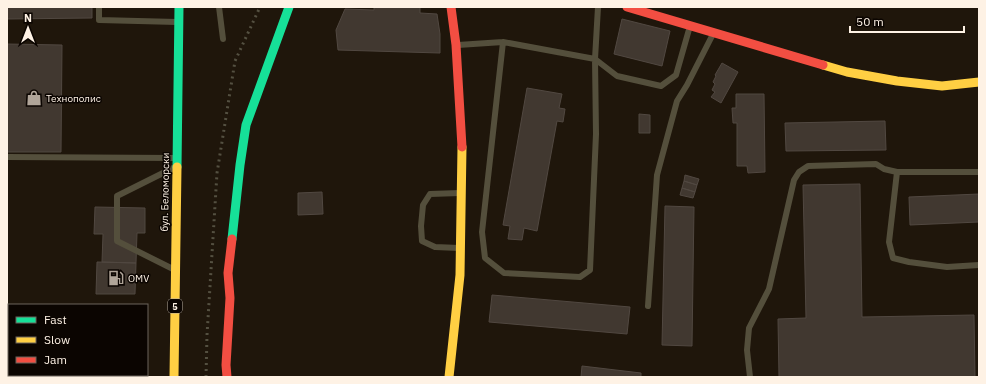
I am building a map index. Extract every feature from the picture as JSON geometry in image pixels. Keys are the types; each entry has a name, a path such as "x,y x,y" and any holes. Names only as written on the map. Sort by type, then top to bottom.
{"street":[{"name":"бул. Беломорски","path":"174,377 178,7"},
{"path":"227,377 226,365 230,298 228,273 246,125 288,7"},
{"path":"449,377 460,275 462,155 456,45 451,7"},
{"path":"627,7 847,72 883,79 942,86 979,82"}],"lane":[{"path":"99,7 99,20 178,22"},
{"path":"219,7 223,39"},
{"path":"503,42 482,232 485,258 504,273 580,277 590,270 596,134 595,59 598,7"},
{"path":"456,45 503,42 595,59 617,76 661,86 676,75 690,26"},
{"path":"648,306 657,175 678,100 714,33"},
{"path":"7,157 177,163"},
{"path":"175,270 117,241 117,196 177,163"},
{"path":"750,377 746,350 749,328 769,289 794,180 799,172 808,166 876,164 884,169 897,172 979,172"},
{"path":"897,172 889,242 893,258 909,262 947,267 979,265"},
{"path":"461,193 430,194 423,205 421,226 422,241 435,247 461,248"}],"building":[{"path":"7,7 92,7 92,18 7,19"},
{"path":"374,7 420,7 420,13 437,14 440,34 440,53 338,50 336,30 345,9 374,10"},
{"path":"622,19 670,31 662,66 614,54"},
{"name":"Технополис","path":"7,44 62,45 61,152 7,152"},
{"path":"722,63 738,72 721,103 711,97 715,92 712,90 715,84 713,82 716,76 715,75"},
{"path":"527,88 562,94 559,108 565,109 563,122 557,121 537,231 524,228 522,240 508,239 510,226 503,225"},
{"path":"736,94 764,94 765,172 748,173 747,166 737,166 737,123 733,123 732,108 736,108"},
{"path":"639,114 650,115 650,133 639,133"},
{"path":"885,121 886,150 786,151 785,123"},
{"path":"685,175 699,179 697,185 684,181"},
{"path":"684,181 697,185 695,192 682,188"},
{"path":"860,184 862,317 974,315 975,377 779,377 778,319 806,318 803,185"},
{"path":"682,188 695,192 693,198 680,195"},
{"path":"322,192 323,214 298,215 298,193"},
{"path":"979,194 979,222 910,225 909,197"},
{"path":"665,206 694,207 692,346 662,345"},
{"path":"95,207 145,208 145,233 137,233 136,263 102,262 103,234 94,234"},
{"name":"OMV","path":"97,262 136,263 135,294 96,294"},
{"path":"492,295 630,307 627,334 489,322"},
{"path":"582,366 641,373 641,377 581,377"}],"railway":[{"path":"206,377 207,335 217,173 235,61 260,7"}],"traffic: fast":[{"path":"177,167 179,7"},
{"path":"232,239 246,125 289,7"}],"traffic: slow":[{"path":"823,65 847,72 897,81 942,86 979,82"},
{"path":"449,377 460,275 462,147"},
{"path":"174,377 177,167"}],"traffic: jam":[{"path":"451,7 456,45 462,147"},
{"path":"627,7 823,65"},
{"path":"227,377 226,365 230,298 228,273 232,239"}],"place":[{"name":"Технополис","path":"34,98"},
{"name":"OMV","path":"116,278"}]}
